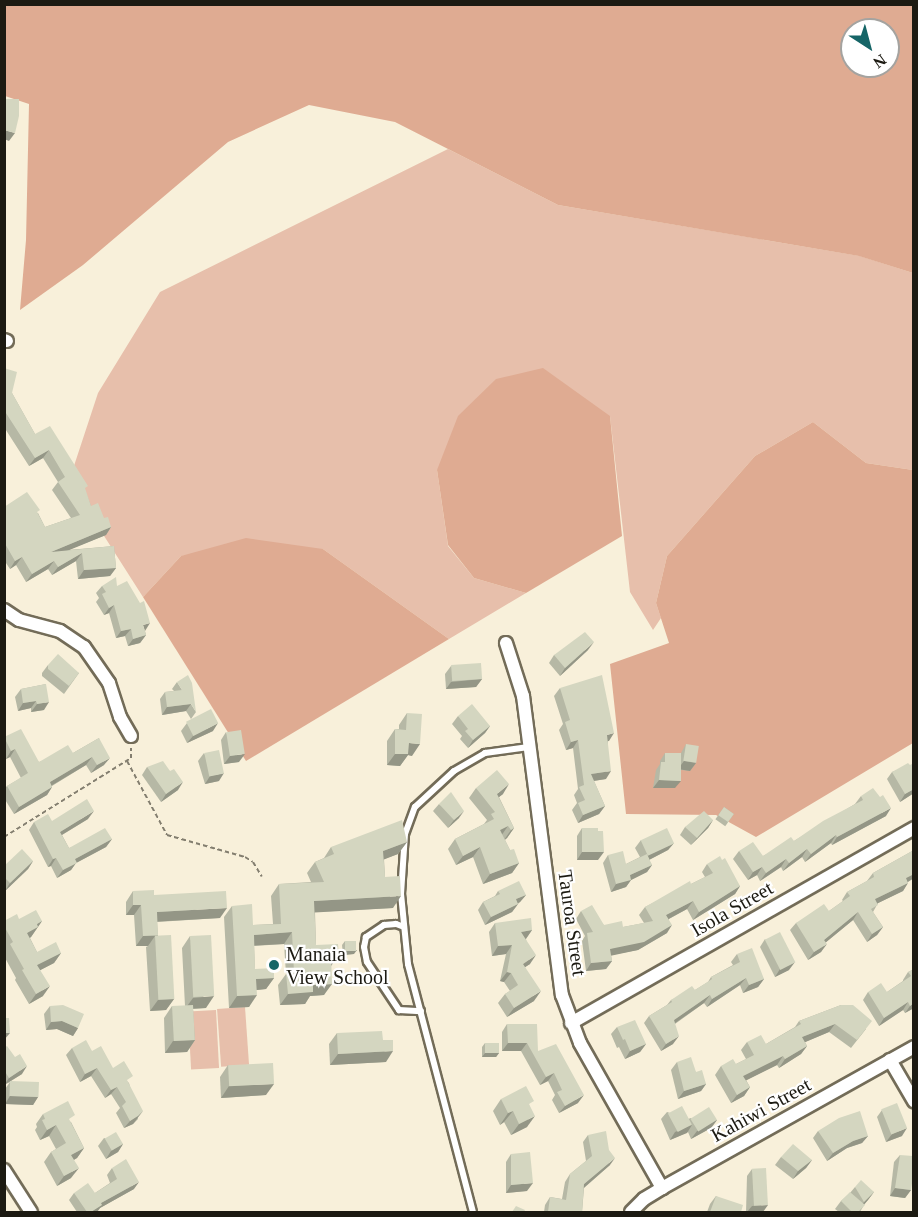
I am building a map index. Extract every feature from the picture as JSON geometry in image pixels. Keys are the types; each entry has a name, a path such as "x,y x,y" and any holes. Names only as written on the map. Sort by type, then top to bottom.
{"street":[{"path":"4,610 19,620 60,631 84,647 109,682 120,717 131,736"},
{"name":"Tauroa Street","path":"506,643 522,696 562,995 571,1023 662,1188"},
{"name":"Isola Street","path":"571,1023 914,828"},
{"name":"Kahiwi Street","path":"631,1212 644,1199 662,1188 914,1047"},
{"path":"890,1060 914,1101"},
{"path":"4,1170 31,1212"}],"lane":[{"path":"472,1212 408,964 401,894 405,834 416,807 454,771 471,759 485,753 529,747"},
{"path":"404,927 396,924 384,925 366,937 364,947 367,962 399,1010 421,1011"}],"path":[{"path":"4,837 131,758 131,736"},
{"path":"127,761 167,835 245,857 253,862 262,877"}],"shaded area":[{"path":"4,5 913,5 913,273 859,256 558,205 395,122 309,105 228,142 83,265 20,310 26,240 29,104 5,96"},
{"path":"448,149 558,205 860,256 913,273 913,470 866,463 813,422 755,456 667,556 656,603 661,618 653,630 630,592 610,416 437,470 448,546 474,578 526,593 449,639 323,549 181,556 143,597 69,481 98,393 160,292"},
{"path":"543,368 610,416 622,536 526,593 474,578 448,545 437,470 458,416 496,379"},
{"path":"813,422 866,463 913,470 913,743 756,837 716,815 626,814 610,664 669,643 656,603 667,556 755,456"},
{"path":"246,538 323,549 449,639 246,761 143,597 181,556"},
{"path":"245,1007 249,1065 221,1067 217,1009"},
{"path":"216,1010 219,1068 191,1069 188,1011"}],"building":[{"path":"5,99 19,99 19,116 15,133 4,130"},
{"path":"4,368 17,372 12,393 35,434 50,426 88,486 85,488 91,506 98,503 104,518 108,517 111,527 51,552 114,546 116,568 84,570 82,553 58,567 54,561 32,574 22,557 15,561 4,542 4,507 27,492 40,510 37,512 45,527 80,515 58,482 65,477 49,450 35,458 4,410"},
{"path":"116,577 117,586 127,581 140,603 144,601 150,623 143,625 146,635 133,639 131,629 121,631 114,605 109,608 102,594 106,592 102,586"},
{"path":"585,632 594,642 565,668 554,655"},
{"path":"58,654 79,673 69,686 48,669 48,665"},
{"path":"481,663 482,679 452,681 451,665"},
{"path":"188,675 192,683 196,712 191,704 167,707 165,692 182,690 177,682"},
{"path":"602,675 614,733 607,735 611,771 591,774 605,806 583,815 578,803 585,800 579,787 584,785 578,740 571,742 565,722 570,720 560,688"},
{"path":"46,684 49,702 23,703 21,689"},
{"path":"472,704 490,726 473,740 465,731 468,729 458,716"},
{"path":"211,709 218,723 193,736 186,722"},
{"path":"407,713 422,714 420,744 409,743 408,754 395,754 395,729 406,730"},
{"path":"21,729 39,762 68,745 73,753 99,738 110,758 97,765 92,757 50,782 52,787 19,807 7,786 28,773 15,749 11,751 4,737"},
{"path":"241,730 245,754 230,756 226,732"},
{"path":"686,744 699,746 696,763 683,761"},
{"path":"219,750 224,773 209,777 204,753"},
{"path":"665,753 681,753 681,781 659,780 661,762 665,762"},
{"path":"163,761 170,771 174,769 183,782 166,794 147,767"},
{"path":"908,763 910,765 914,763 914,789 905,794 892,772"},
{"path":"497,770 509,784 497,794 514,828 511,830 508,826 500,830 510,850 514,849 519,863 490,874 480,847 463,856 455,839 494,819 491,814 495,812 476,788"},
{"path":"873,788 880,797 883,795 891,808 837,837 836,835 811,854 807,849 789,863 786,859 766,873 762,867 753,872 739,851 753,842 763,856 791,837 794,841 823,821 863,800 861,796"},
{"path":"451,792 464,811 454,820 439,804"},
{"path":"87,799 94,811 60,832 69,848 105,828 112,839 75,859 77,863 63,870 56,858 53,859 34,822 48,814 52,821"},
{"path":"724,807 734,814 728,822 718,815"},
{"path":"704,811 713,820 697,838 685,827"},
{"path":"402,820 407,842 383,851 385,877 400,876 401,896 314,901 316,945 338,944 339,955 331,955 332,984 313,985 313,992 288,994 286,973 294,973 292,932 254,935 255,969 274,968 274,978 256,979 257,995 237,996 232,906 252,904 253,925 281,924 279,884 324,882 315,862 334,854 331,847"},
{"path":"582,828 598,828 598,831 603,831 604,852 582,852"},
{"path":"667,828 674,843 648,856 641,840"},
{"path":"22,849 33,861 10,883 4,877 4,866"},
{"path":"914,850 914,874 906,878 908,883 875,899 878,905 871,909 883,927 872,934 858,912 824,940 827,944 814,952 796,923 824,904 829,911 850,896 847,892 874,877 873,873"},
{"path":"623,851 626,864 647,854 652,865 630,875 631,880 616,884 608,855"},
{"path":"720,856 722,860 725,858 740,886 699,912 693,901 666,915 672,925 644,942 610,949 612,961 591,963 587,933 593,932 581,911 592,905 604,925 622,921 623,927 653,921 645,907 690,881 691,884 713,873 707,864"},
{"path":"519,881 526,895 516,899 518,904 491,917 483,902 500,894 498,891"},
{"path":"154,890 154,895 226,891 227,908 157,912 158,935 143,936 141,905 133,905 133,891"},
{"path":"36,910 42,921 37,924 38,927 27,933 37,952 56,942 61,953 37,965 50,986 36,994 10,944 13,942 4,926 4,921 17,914 19,919"},
{"path":"531,918 532,930 521,932 536,955 523,964 541,991 514,1008 505,994 518,985 511,973 507,972 512,945 498,946 495,923"},
{"path":"780,932 795,962 780,970 765,940"},
{"path":"171,935 174,999 158,1000 155,936"},
{"path":"211,935 214,996 193,997 190,936"},
{"path":"345,941 356,941 356,951 345,951"},
{"path":"752,948 764,979 749,985 746,978 712,999 710,995 674,1020 679,1036 666,1044 649,1016 692,986 695,990 712,979 711,977 740,962 737,954"},
{"path":"914,969 914,1003 910,1006 908,1002 884,1018 868,992 881,983 887,992 911,976 908,972"},
{"path":"63,1005 84,1014 78,1028 62,1021 51,1022 50,1006"},
{"path":"193,1005 195,1040 174,1041 172,1006"},
{"path":"841,1005 853,1005 872,1021 857,1040 835,1024 802,1037 807,1046 785,1059 783,1056 743,1076 750,1087 737,1095 721,1066 733,1059 736,1064 754,1055 747,1042 761,1035 766,1044 801,1024 799,1021"},
{"path":"4,1018 9,1018 10,1033 4,1033"},
{"path":"635,1020 646,1044 630,1051 617,1027"},
{"path":"507,1024 537,1024 538,1051 556,1044 584,1095 565,1106 557,1092 562,1090 554,1073 546,1077 527,1043 508,1043"},
{"path":"382,1031 383,1040 393,1040 393,1051 338,1054 337,1033"},
{"path":"86,1040 92,1051 101,1046 113,1068 124,1061 133,1076 127,1080 143,1111 130,1121 122,1106 126,1102 117,1087 111,1090 97,1068 85,1074 72,1048"},
{"path":"485,1043 499,1043 499,1053 485,1053"},
{"path":"7,1046 15,1057 20,1054 27,1066 9,1078 4,1070 4,1048"},
{"path":"691,1057 696,1072 702,1070 706,1084 684,1091 677,1062"},
{"path":"273,1063 274,1084 229,1086 228,1065"},
{"path":"10,1081 39,1082 38,1097 9,1096"},
{"path":"526,1086 534,1101 529,1104 535,1116 519,1124 513,1111 508,1113 501,1099"},
{"path":"68,1101 75,1115 69,1119 84,1148 71,1155 79,1168 64,1176 51,1152 66,1143 56,1125 47,1130 42,1120 45,1119 43,1114"},
{"path":"897,1103 907,1128 891,1134 881,1109"},
{"path":"682,1106 692,1125 678,1132 668,1114"},
{"path":"709,1107 717,1120 698,1131 690,1119"},
{"path":"860,1111 868,1136 853,1141 833,1153 818,1131 839,1118"},
{"path":"606,1131 609,1150 615,1158 584,1184 582,1212 548,1212 550,1197 566,1200 570,1174 592,1156 588,1135"},
{"path":"116,1132 123,1144 112,1151 105,1138"},
{"path":"793,1144 812,1160 798,1171 781,1157"},
{"path":"530,1152 533,1183 511,1185 511,1154"},
{"path":"900,1155 913,1156 914,1171 911,1190 895,1188"},
{"path":"126,1159 139,1182 101,1203 102,1205 91,1212 87,1212 74,1193 88,1183 95,1193 117,1179 112,1168"},
{"path":"766,1168 768,1205 754,1206 752,1169"},
{"path":"861,1180 874,1192 864,1202 855,1187"},
{"path":"850,1192 865,1205 858,1212 852,1212 841,1201"},
{"path":"716,1196 743,1205 741,1212 710,1212"},
{"path":"516,1206 525,1210 524,1212 512,1212"}],"place":[{"name":"Manaia View School","path":"274,965"}]}
